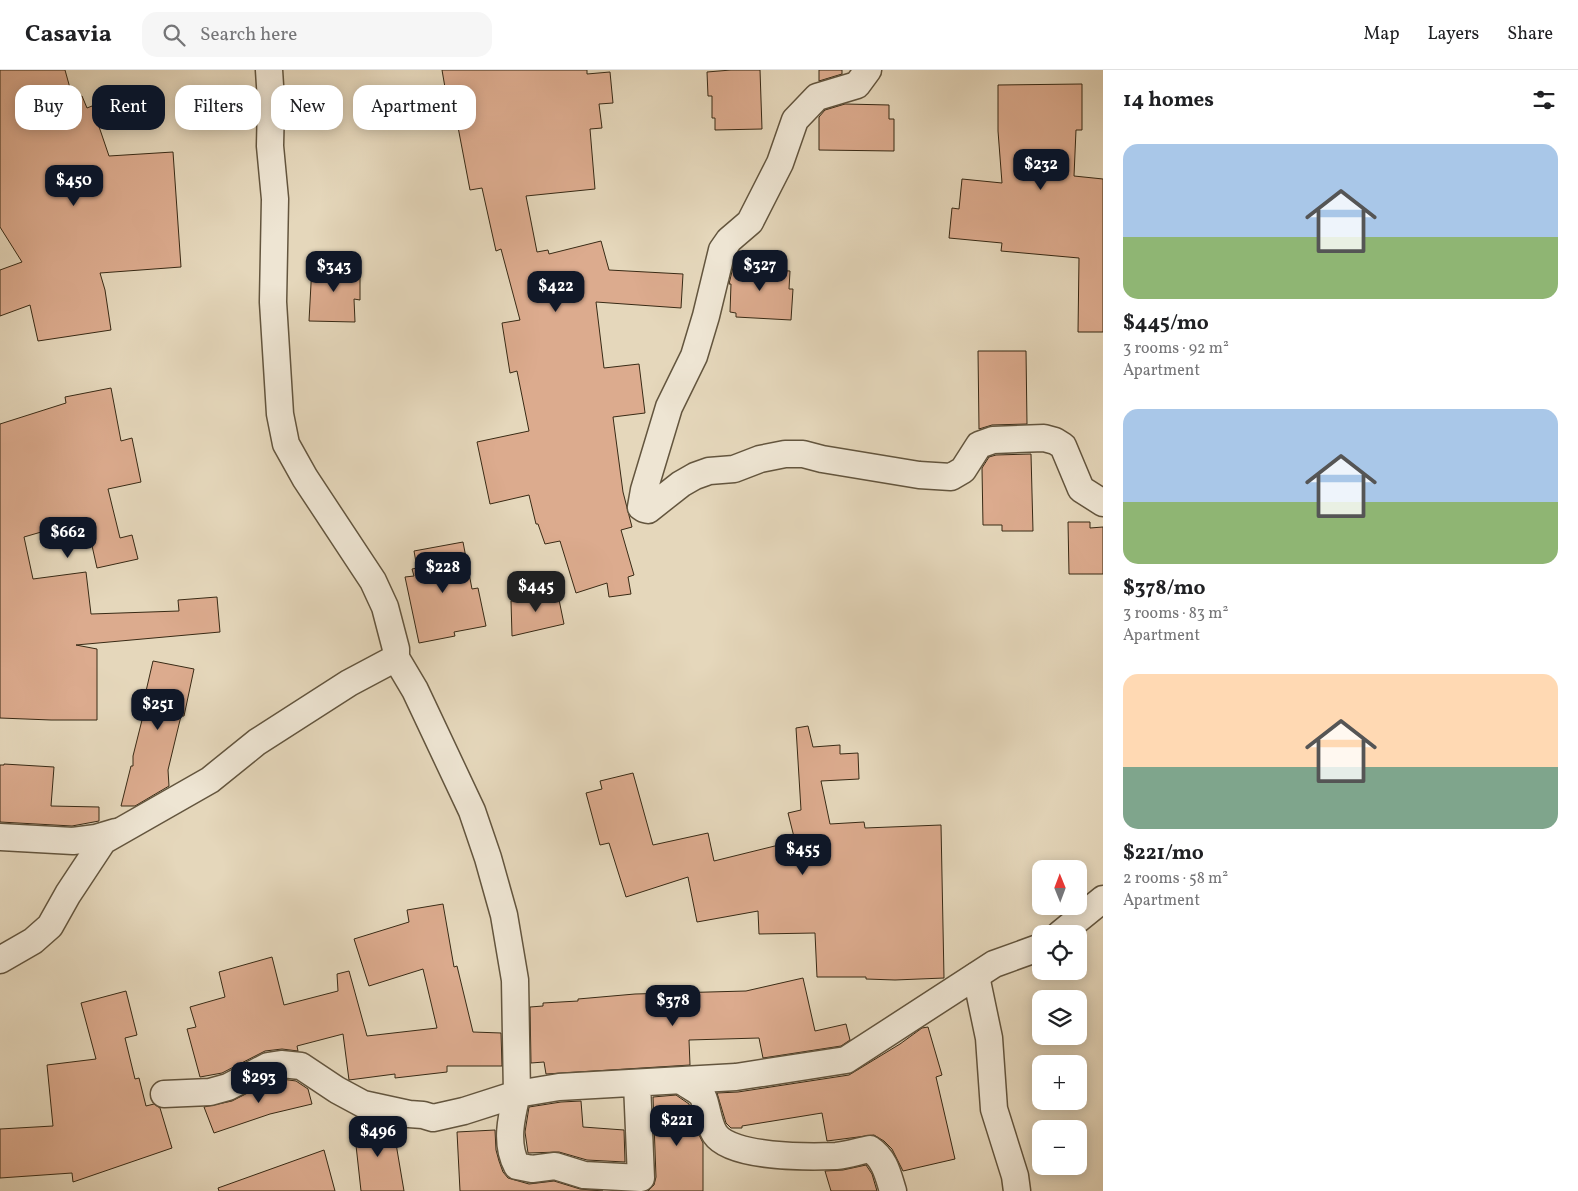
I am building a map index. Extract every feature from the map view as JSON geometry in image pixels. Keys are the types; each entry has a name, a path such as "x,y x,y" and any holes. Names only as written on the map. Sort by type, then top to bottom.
{"street":[{"path":"269,70 271,101 270,146 275,199 273,302 280,414 286,444 305,478 373,581 385,607 396,658 415,690 472,811 488,858 502,905 515,980 517,1094 512,1112 510,1143 512,1157 517,1166 532,1169 555,1166 584,1175 641,1178 637,1082"},
{"path":"868,70 858,85 817,97 795,120 780,163 750,222 729,240 722,250 696,348 669,407 644,490 641,507 648,510 681,484 695,476 709,471 734,469 760,459 784,454 803,454 822,459 919,475 951,477 963,470 979,445 993,440 1044,438 1055,441 1063,446 1081,489 1103,503"},
{"path":"0,960 33,941 50,926 68,894 103,841 210,780 257,742 349,683 396,658"},
{"path":"0,837 72,841 96,838 122,830"},
{"path":"1071,925 1103,899"},
{"path":"164,1094 210,1092 228,1087 268,1066 281,1064 302,1066 337,1090 363,1104 409,1114 422,1114 433,1118 464,1111 517,1094 559,1087 736,1077 846,1060 994,964 1032,950"},
{"path":"976,976 989,1038 994,1109 1015,1176 1017,1191"},
{"path":"682,1081 701,1094 707,1118 715,1135 730,1146 777,1157 839,1156 870,1149 878,1154 883,1161 893,1191"}],"building":[{"path":"0,70 65,70 69,85 15,85 15,130 82,130 82,96 87,108 92,106 92,130 100,130 109,156 173,152 181,267 100,273 105,290 111,330 38,341 30,305 0,316 0,270 22,262 0,227"},
{"path":"442,70 587,70 587,74 610,72 613,103 599,104 602,128 590,129 595,189 526,196 537,252 548,250 549,254 601,241 609,270 683,274 681,308 596,302 604,368 639,364 645,413 613,417 623,492 632,527 621,530 634,575 628,577 631,594 609,597 607,583 576,593 560,541 545,544 538,524 536,524 529,495 490,504 477,442 529,431 517,371 510,373 502,323 520,320 501,249 496,251 482,188 470,190 459,130 476,130 476,85 445,85"},
{"path":"760,70 762,129 715,130 715,118 712,118 712,96 708,96 707,72"},
{"path":"819,70 842,70 842,74 819,81"},
{"path":"1082,84 1082,130 1076,130 1074,176 1103,179 1103,332 1078,332 1079,258 1001,251 1002,243 949,238 952,208 959,209 962,179 1002,183 998,131 998,85"},
{"path":"845,104 889,105 889,119 894,119 894,151 819,150 819,117 825,110"},
{"path":"735,259 754,260 753,269 790,271 789,289 793,289 791,320 736,317 736,313 730,312 731,284 729,284"},
{"path":"312,265 360,265 360,300 354,299 355,322 309,321"},
{"path":"978,351 1026,351 1027,424 992,425 979,429"},
{"path":"111,388 121,441 132,438 141,482 108,489 120,538 132,535 138,559 97,568 86,519 24,537 33,579 86,572 91,614 179,611 178,600 217,597 220,632 76,645 97,649 97,720 0,718 0,424 66,403 65,397"},
{"path":"1031,454 1033,531 1002,531 1002,525 983,525 982,468 989,457"},
{"path":"1068,522 1090,522 1090,528 1103,527 1103,574 1069,574"},
{"path":"463,542 472,589 478,588 486,626 454,632 455,636 419,643 405,577 414,576 412,569 417,568 414,551"},
{"path":"557,590 564,624 512,636 511,601"},
{"path":"153,661 194,669 184,716 181,716 168,770 169,786 135,806 121,806 131,766 133,766 133,756 146,704 143,704"},
{"path":"808,726 813,747 840,745 840,754 858,753 859,779 821,781 830,824 864,822 865,828 941,825 944,978 895,980 866,979 866,977 817,977 815,933 759,934 758,911 697,922 688,877 626,897 609,843 600,845 586,793 602,789 600,781 633,773 653,845 708,833 714,861 795,841 788,813 801,810 796,728"},
{"path":"0,765 54,767 51,806 99,807 99,821 72,826 0,822"},
{"path":"443,904 454,967 457,966 473,1032 501,1033 502,1066 447,1066 447,1072 395,1078 395,1074 349,1080 343,1034 297,1046 298,1051 282,1049 265,1051 222,1073 200,1077 187,1029 196,1027 190,1007 225,997 219,972 272,957 284,1005 338,991 337,974 349,971 367,1036 437,1028 423,969 369,986 354,939 409,922 407,910"},
{"path":"803,978 815,1031 846,1024 850,1040 841,1046 763,1058 759,1038 689,1040 690,1065 546,1074 544,1062 531,1063 530,1007 543,1006 543,1003 635,994 746,991"},
{"path":"126,991 137,1035 125,1038 135,1079 139,1078 146,1106 154,1104 160,1108 172,1148 73,1182 72,1173 0,1178 0,1129 53,1126 47,1065 96,1059 81,1003"},
{"path":"928,1027 942,1075 936,1077 955,1159 903,1171 892,1149 874,1135 827,1141 822,1113 742,1126 742,1128 731,1128 726,1123 717,1093 738,1092 849,1075 900,1044 922,1028"},
{"path":"273,1080 296,1081 308,1089 312,1104 270,1114 214,1133 204,1107 232,1101"},
{"path":"676,1095 689,1104 696,1129 703,1143 703,1191 648,1191 654,1185 656,1177 653,1097"},
{"path":"581,1101 583,1127 624,1130 625,1162 587,1160 559,1152 528,1153 525,1132 529,1107"},
{"path":"380,1123 393,1126 404,1191 361,1191 354,1127"},
{"path":"495,1130 496,1150 503,1172 508,1178 529,1184 554,1181 580,1189 603,1191 460,1191 457,1132"},
{"path":"324,1150 335,1191 219,1191 218,1188"},
{"path":"866,1165 872,1174 877,1191 831,1191 825,1171 843,1170"}]}
